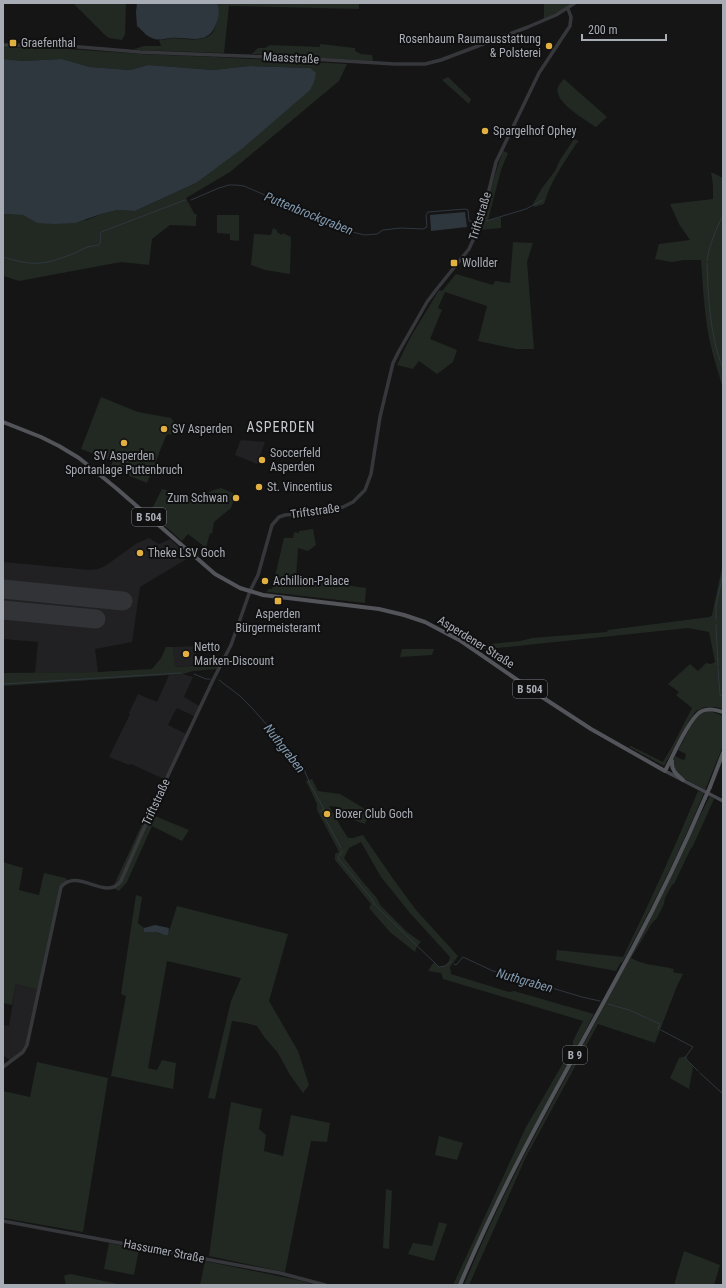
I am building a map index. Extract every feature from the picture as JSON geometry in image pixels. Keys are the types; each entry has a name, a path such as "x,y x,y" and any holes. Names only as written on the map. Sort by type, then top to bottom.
{"main road":[{"name":"Asperdener Straße","path":"3,422 46,439 79,458 215,574 232,584 250,591 278,597 379,608 404,614 425,622 461,641 542,697 592,729 665,771 723,801"},
{"path":"665,771 688,726 696,715 705,710 723,712"},
{"name":"B 9","path":"460,1285 515,1168 654,908 710,787 723,753"},
{"path":"673,756 673,769 683,780"}],"street":[{"path":"568,9 575,3"},
{"name":"Maasstraße","path":"3,45 68,46 140,52 301,58 395,64 425,64 441,60 528,27 568,9"},
{"name":"Triftstraße","path":"3,1067 23,1052 27,1045 61,888 69,881 76,880 109,888 116,886 121,881 172,768 230,647 261,564 270,532 275,521 279,517 292,514 324,511 343,507 353,502 365,490 371,474 380,417 393,363 428,302 473,242 481,222 496,162 539,73 570,26 571,17 568,9"},
{"name":"Hassumer Straße","path":"3,1221 272,1272 325,1285"}],"shaded area":[{"path":"73,3 126,3 125,34 122,40 109,38 106,36"},
{"path":"137,3 217,3 219,8 216,24 208,36 197,39 170,38 161,40 148,36 137,26"},
{"path":"217,3 359,3 359,9 229,6 224,53 134,49 144,46 161,46 159,40 172,38 202,39 208,37 215,28 217,20"},
{"path":"544,3 572,3 544,19"},
{"path":"320,44 355,48 355,51 361,54 372,55 373,61 252,54 258,48 265,48 270,45 320,47"},
{"path":"3,47 68,49 347,64 339,81 230,172 186,198 194,213 197,215 196,226 170,225 152,239 149,265 121,262 19,281 3,276 3,214 23,215 37,223 87,220 101,214 117,210 135,211 196,183 310,68 250,66 213,70 148,65 130,70 90,67 62,59 22,61 3,59"},
{"path":"3,59 22,61 62,59 90,67 130,70 148,65 213,70 250,66 310,68 316,73 310,90 243,148 196,183 135,211 117,210 75,223 54,224 37,223 23,215 3,214"},
{"path":"448,77 471,99 469,104 442,80"},
{"path":"564,79 607,117 596,127 571,110 560,99 558,87"},
{"path":"574,139 579,141 558,173 544,204 534,207 533,204 542,188 555,171 560,160"},
{"path":"503,151 508,153 501,170 488,220 501,217 501,228 479,230 496,171"},
{"path":"711,172 723,178 723,390 707,328 701,260 672,262 655,259 659,244 690,240 679,224 670,204 713,199"},
{"path":"465,212 467,227 431,231 430,215"},
{"path":"217,215 239,215 239,241 230,240 230,234 217,233"},
{"path":"273,228 282,235 283,233 291,237 290,274 265,270 251,265 254,234 271,235"},
{"path":"513,242 533,243 527,262 534,349 516,349 478,341 487,306 445,292 438,308 442,310 430,339 457,350 453,362 437,374 419,361 413,369 397,365 410,338 439,290 442,291 456,274 493,285 495,281 510,283"},
{"name":"SV Asperden Sportanlage Puttenbruch","path":"101,397 138,412 171,418 175,424 171,435 168,434 166,436 147,483 110,468 113,461 81,449"},
{"path":"240,441 265,442 257,464 235,455"},
{"path":"221,488 233,493 235,497 231,508 214,522 212,534 210,533 206,548 188,534 182,541 150,513 162,489 202,502 207,494"},
{"path":"313,529 316,545 308,551 298,548 296,578 366,588 365,603 267,592 268,589 272,589 284,538 293,538 294,532 299,533 299,531"},
{"path":"149,538 159,544 170,539 190,557 140,587 132,642 95,649 98,672 35,673 38,642 3,639 3,562 90,570 98,569 105,566 137,543"},
{"path":"723,563 723,709 716,707 705,707 696,711 664,766 629,747 631,746 663,762 692,708 676,695 679,692 668,684 690,664 698,671 706,663 711,664 715,662 709,632 688,628 479,650 475,647 532,638 607,632 608,630 710,617 712,615"},
{"path":"196,646 196,665 175,667 173,647"},
{"path":"166,647 173,647 175,667 220,664 217,669 193,671 183,674 3,686 3,673 98,672 152,669 161,658"},
{"path":"402,649 434,649 432,655 400,657"},
{"path":"183,674 193,677 184,697 201,707 196,717 177,708 168,725 188,735 166,780 131,764 129,765 109,757 138,694 157,702 169,675"},
{"path":"710,711 723,716 723,746 705,790 680,776 674,770 673,761 675,756 683,760 685,759 686,754 678,750 695,719 701,714"},
{"path":"312,779 318,791 340,794 370,812 365,824 337,816 338,807 329,806 348,838 363,835 416,910 458,956 450,967 451,974 509,992 514,991 594,1014 494,1205 458,1285 453,1285 526,1127 573,1046 573,1041 583,1021 443,979 441,973 428,971 434,962 441,967 448,963 450,957 410,913 381,877 361,842 349,848 344,858 376,897 381,906 407,932 421,942 417,946 415,952 390,932 369,908 371,904 335,860 335,854 339,852 317,810 317,804 306,781"},
{"path":"698,791 704,793 685,836 644,921 622,963 621,962 616,971 556,960 557,950 623,957 662,874"},
{"path":"710,796 714,799 693,846 674,884 665,898 664,904 657,918 652,923 631,958 647,964 674,969 673,972 683,974 655,1043 598,1024 526,1157 469,1285 464,1285 511,1181 615,985"},
{"path":"150,814 189,830 182,841 152,826 127,882 119,891 113,888 114,885 144,820 147,821"},
{"path":"3,862 23,868 19,890 39,895 44,873 65,878 69,881 63,885 39,990 16,984 12,1005 3,1003"},
{"path":"136,895 142,897 138,923 144,928 145,932 156,932 160,934 169,931 177,906 288,934 269,1001 298,1051 309,1085 303,1093 290,1075 278,1053 257,1026 232,1021 215,1099 208,1098 231,1001 241,978 167,961 148,1068 157,1070 162,1060 176,1063 173,1089 111,1076 126,996 121,994"},
{"path":"155,925 169,928 168,935 156,932 144,932 144,928"},
{"path":"16,984 39,990 25,1049 11,1061 3,1055 3,1025 9,1026"},
{"path":"686,1056 686,1059 693,1067 689,1089 670,1078 679,1058"},
{"path":"37,1062 108,1078 83,1232 3,1218 3,1091 30,1097"},
{"path":"231,1102 262,1109 259,1129 266,1135 264,1151 283,1156 291,1115 330,1123 327,1142 311,1141 285,1272 209,1256"},
{"path":"439,1136 463,1143 457,1160 435,1155"},
{"path":"386,1189 392,1191 389,1249 383,1248"},
{"path":"439,1222 447,1224 434,1261 408,1254 413,1243 432,1246"},
{"path":"109,1243 139,1249 134,1275 104,1269"},
{"path":"684,1251 720,1265 714,1285 674,1285"},
{"path":"205,1261 302,1281 314,1285 200,1285"},
{"path":"71,1274 122,1285 66,1285 64,1276"}],"waterway":[{"name":"Puttenbrockgraben","path":"191,200 229,185 244,186 327,223 365,235 377,234 383,230 401,228 423,229 427,227 426,215 428,212 465,209 468,210 469,221 477,222"},
{"name":"Puttenbrockgraben","path":"3,257 28,263 50,262 87,247 99,245 101,232 185,200"},
{"name":"Puttenbrockgraben","path":"486,221 526,209 543,200"},
{"path":"707,261 711,243 723,215"},
{"path":"707,263 712,330 723,369"},
{"path":"716,620 716,605 723,574"},
{"path":"716,625 718,666"},
{"path":"718,668 720,695 723,697"},
{"name":"Nuthgraben","path":"3,684 181,673"},
{"name":"Nuthgraben","path":"194,674 210,679"},
{"name":"Nuthgraben","path":"219,680 240,696 252,708 303,767 310,784 324,809 321,811 341,848"},
{"name":"Nuthgraben","path":"342,851 338,858 375,905 439,967 445,966 451,962"},
{"name":"Nuthgraben","path":"454,964 456,965 463,957 493,971 600,1001"},
{"name":"Nuthgraben","path":"608,1004 629,1010 660,1024 659,1029"},
{"name":"Nuthgraben","path":"661,1030 693,1047 686,1056 686,1059 698,1071"},
{"name":"Nuthgraben","path":"700,1073 723,1094"}],"runway":[{"path":"3,589 123,601"},
{"path":"3,610 96,619"}],"place":[{"name":"Graefenthal","path":"13,43"},
{"name":"Rosenbaum Raumausstattung & Polsterei","path":"549,46"},
{"name":"Spargelhof Ophey","path":"485,131"},
{"name":"Wollder","path":"454,263"},
{"name":"SV Asperden","path":"164,429"},
{"name":"SV Asperden Sportanlage Puttenbruch","path":"124,443"},
{"name":"Soccerfeld Asperden","path":"262,460"},
{"name":"St. Vincentius","path":"259,487"},
{"name":"Zum Schwan","path":"236,498"},
{"name":"Theke LSV Goch","path":"140,553"},
{"name":"Achillion-Palace","path":"265,581"},
{"name":"Asperden Bürgermeisteramt","path":"278,601"},
{"name":"Netto Marken-Discount","path":"186,654"},
{"name":"Boxer Club Goch","path":"327,814"}],"district":[{"name":"ASPERDEN","path":"281,427"}]}
